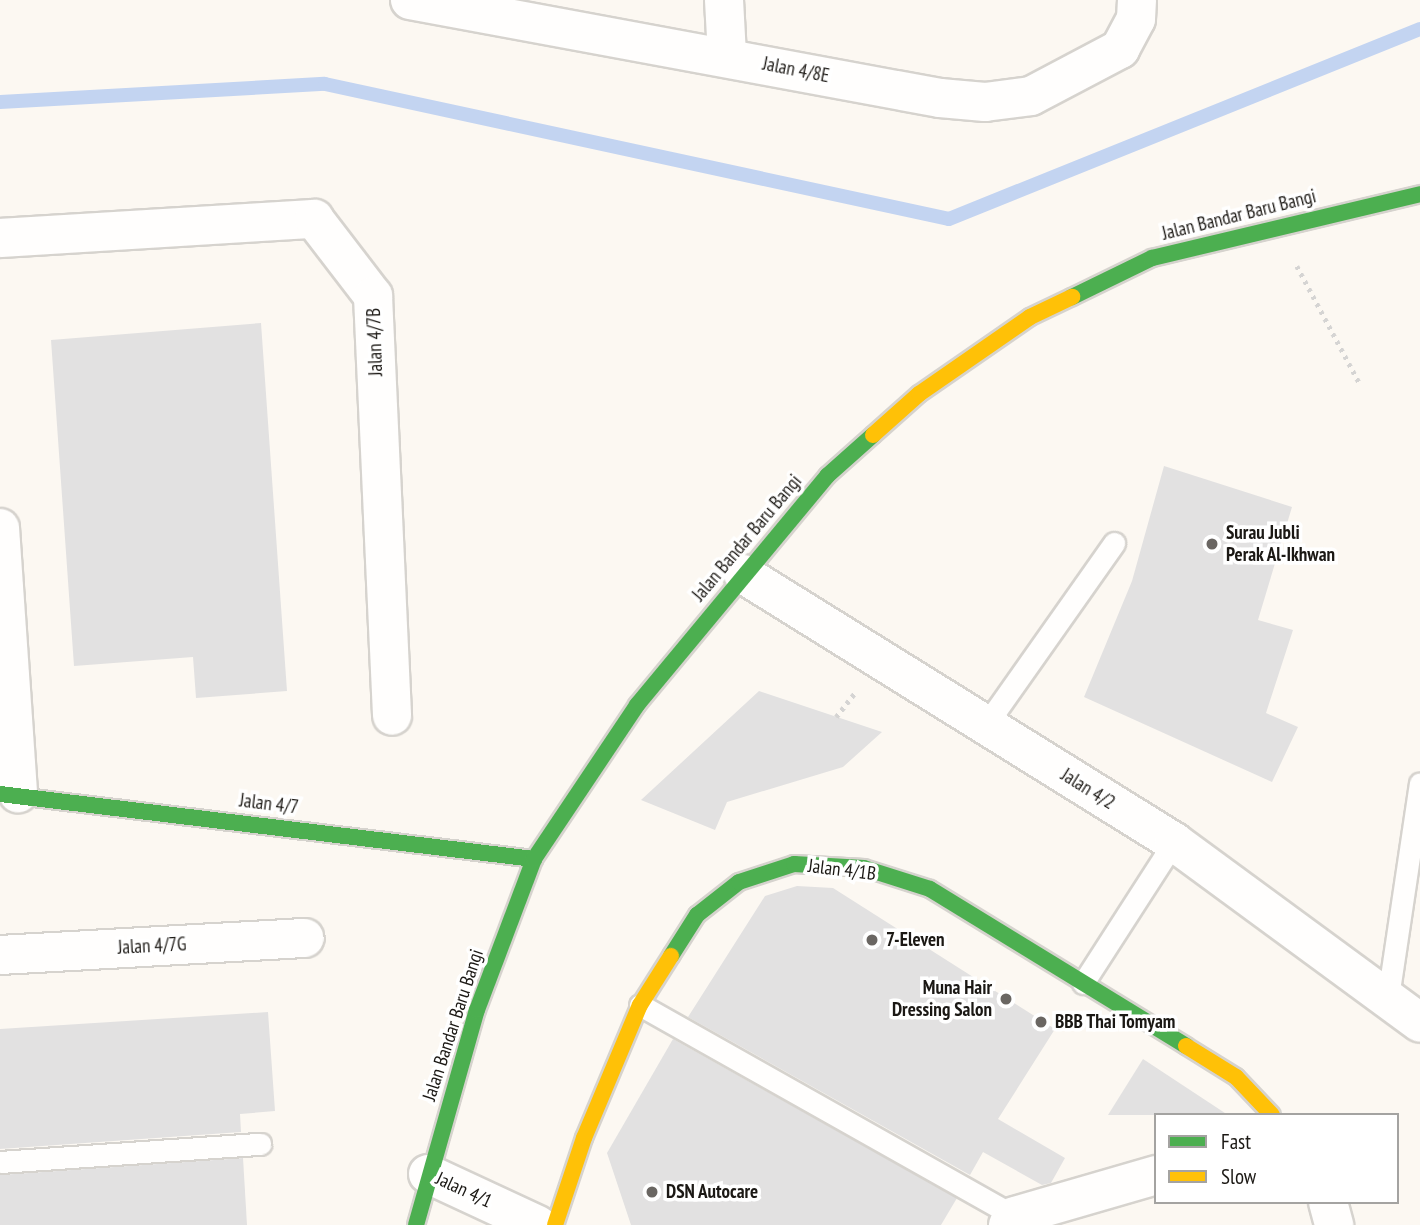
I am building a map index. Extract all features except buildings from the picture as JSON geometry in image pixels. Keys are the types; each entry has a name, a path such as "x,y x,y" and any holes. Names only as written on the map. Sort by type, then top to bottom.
{"street":[{"name":"Jalan 4/8E","path":"410,0 940,97 985,102 1031,96 1120,49 1136,19 1137,0"},
{"path":"724,0 727,56"},
{"name":"Jalan Bandar Baru Bangi","path":"416,1225 428,1174 477,1010 534,859 637,705 827,476 919,394 1030,317 1152,258 1420,194"},
{"name":"Jalan 4/7B","path":"0,238 314,219 373,296 392,716"},
{"path":"0,528 9,793"},
{"name":"Jalan 4/2","path":"743,574 1174,842 1420,1023"},
{"name":"Jalan 4/7","path":"9,793 534,859"},
{"name":"Jalan 4/1B","path":"555,1225 584,1138 640,1005 697,915 739,882 794,864 864,868 930,889 1236,1076 1270,1113"},
{"name":"Jalan 4/7G","path":"0,955 305,937"},
{"name":"Jalan 4/1","path":"428,1174 538,1225"},
{"path":"1012,1221 1068,1213 1154,1176"},
{"path":"1329,1204 1335,1225"}],"lane":[{"path":"985,726 1114,543"},
{"path":"1388,997 1420,783"},
{"path":"1083,983 1174,842"},
{"path":"640,1005 1012,1221"},
{"path":"0,1162 260,1144"}],"path":[{"path":"1277,228 1359,382"}],"waterway":[{"path":"0,102 325,84 949,219 1420,29"}],"traffic: fast":[{"path":"1072,297 1152,258 1420,194"},
{"path":"416,1225 477,1010 534,859 637,705 827,476 873,435"},
{"path":"0,794 534,859"},
{"path":"671,956 697,915 739,882 794,864 864,868 930,889 1186,1046"}],"traffic: slow":[{"path":"873,435 919,394 1030,317 1072,297"},
{"path":"555,1225 584,1138 640,1005 671,956"},
{"path":"1186,1046 1236,1077 1270,1113"}],"place":[{"name":"Surau Jubli Perak Al-Ikhwan","path":"1212,544"},
{"name":"7-Eleven","path":"872,940"},
{"name":"Muna Hair Dressing Salon","path":"1006,999"},
{"name":"BBB Thai Tomyam","path":"1041,1022"},
{"name":"DSN Autocare","path":"652,1192"}]}
